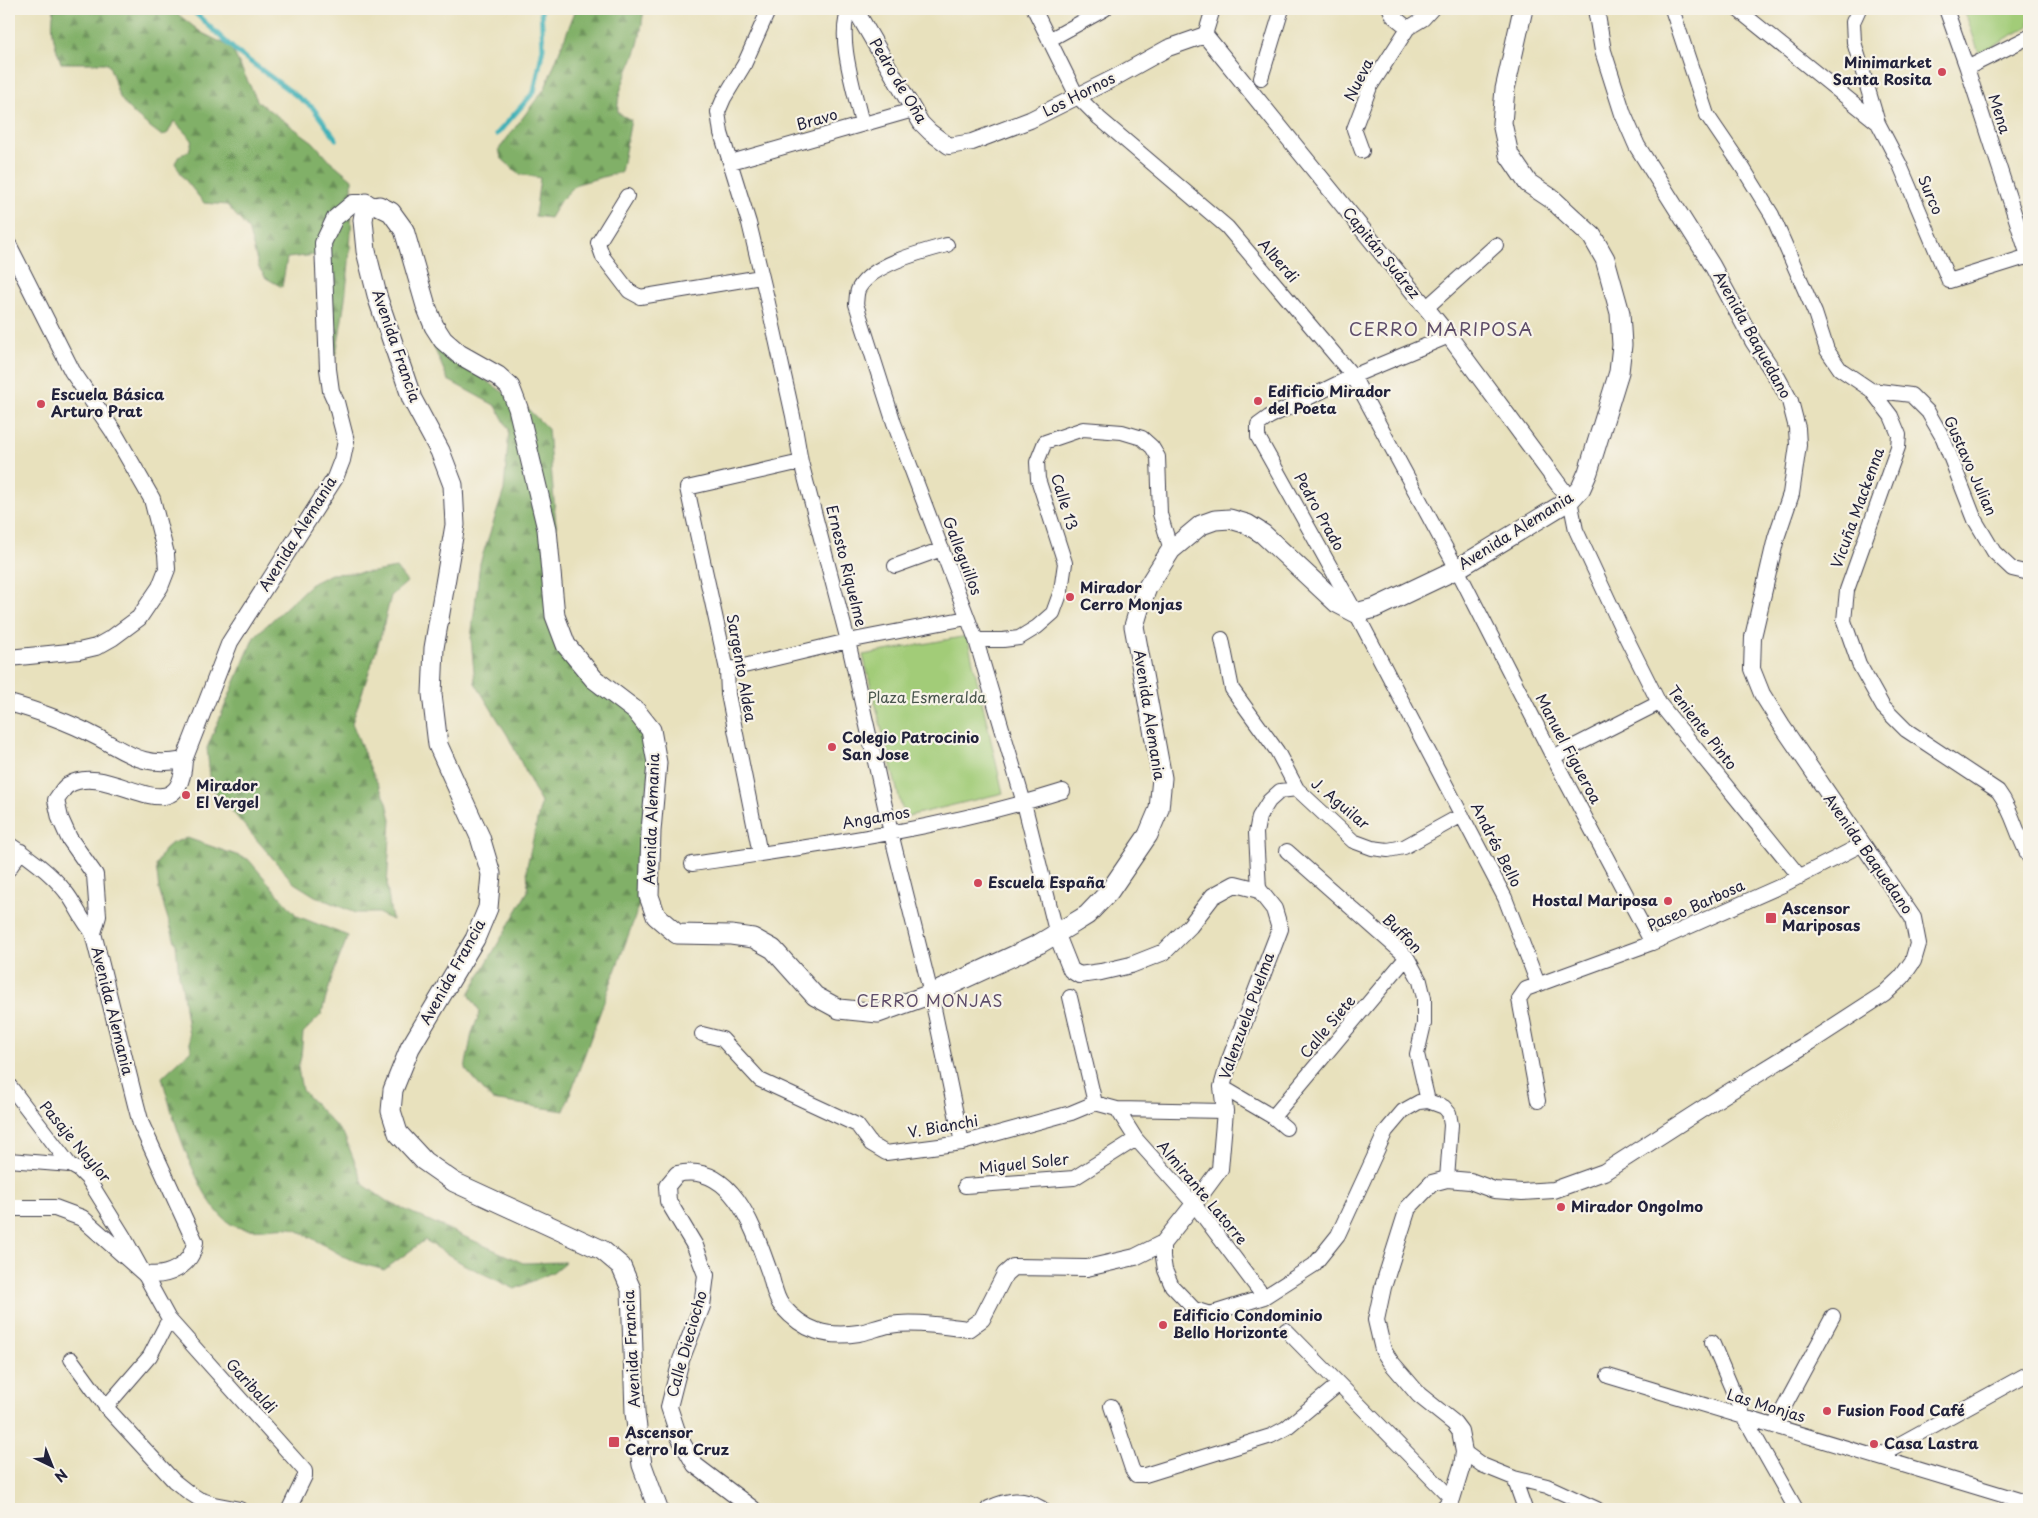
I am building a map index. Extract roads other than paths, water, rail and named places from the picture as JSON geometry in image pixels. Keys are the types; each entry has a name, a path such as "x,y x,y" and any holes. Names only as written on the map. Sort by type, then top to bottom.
{"main road":[{"name":"Avenida Alemania","path":"373,205 391,212 404,230 426,306 434,326 443,340 459,354 498,376 510,387 518,408 545,520 555,616 566,645 594,680 636,711 651,730 657,763 650,832 649,896 656,916 677,934 730,935 753,938 772,949 814,996 839,1009 878,1013 931,994 1057,935 1087,915 1109,892 1148,835 1159,809 1162,778 1134,626 1147,588 1171,550 1201,525 1214,520 1230,519 1247,524 1263,534 1337,603 1356,613 1375,608 1457,569 1570,500 1581,488 1588,472 1619,372 1622,345 1620,313 1605,259 1592,236 1552,199 1528,182 1509,155 1502,123 1505,89 1523,9"},
{"name":"Avenida Francia","path":"373,205 363,220 366,251 378,299 412,399 440,451 453,485 455,525 434,648 432,694 438,745 480,837 491,874 488,908 475,939 410,1048 393,1090 391,1111 398,1133 424,1161 454,1182 602,1250 621,1266 631,1290 635,1413 642,1465 658,1509"}],"street":[{"name":"Ernesto Riquelme","path":"769,9 744,65 724,98 718,112 721,133 749,222 793,416 801,462 820,528 848,641 931,994 962,1143"},
{"path":"850,9 845,17 844,38 862,124"},
{"name":"Pedro de Oña","path":"855,9 913,110 930,132 949,146"},
{"name":"Alberdi","path":"1034,9 1077,96 1099,118 1227,227 1353,376 1457,569"},
{"path":"1049,40 1106,9"},
{"path":"1205,35 1212,9"},
{"path":"1261,78 1282,9"},
{"path":"1390,9 1392,16 1408,28"},
{"name":"Nueva","path":"1362,151 1354,129 1370,87 1408,28 1423,19 1432,9"},
{"name":"Avenida Baquedano","path":"1446,1179 1470,1181 1494,1190 1522,1192 1554,1190 1604,1172 1884,994 1902,977 1914,961 1918,944 1913,918 1894,888 1861,845 1762,694 1752,670 1753,637 1776,538 1791,494 1797,454 1797,428 1790,401 1778,379 1753,341 1712,265 1637,146 1623,114 1603,51 1596,9"},
{"name":"Vicuña Mackenna","path":"1672,9 1707,115 1744,168 1772,215 1816,313 1827,350 1840,369 1871,390 1891,416 1899,434 1898,447 1847,590 1844,621 1859,664 1883,707 1906,730 1998,791 2006,801 2029,858"},
{"path":"1738,9 1878,123"},
{"path":"1859,9 1853,22 1854,42 1878,123"},
{"name":"Mena","path":"1946,9 1968,68 2029,258"},
{"name":"Los Hornos","path":"949,146 972,142 999,133 1077,96 1168,48 1205,35"},
{"name":"Capitán Suárez","path":"1205,35 1448,336 1570,500"},
{"path":"1968,68 2029,37"},
{"name":"Bravo","path":"731,162 913,110"},
{"name":"Surco","path":"1878,123 1900,165 1948,281 2029,258"},
{"path":"627,196 598,243 603,257 629,291 640,297 760,277"},
{"name":"Avenida Alemania","path":"145,1274 156,1276 170,1273 194,1252 195,1242 141,1124 92,933 98,916 95,875 69,838 60,818 56,800 66,786 81,779 108,781 154,797 174,793 180,786 184,775 184,760 230,642 335,478 342,460 346,441 336,402 331,391 325,342 324,243 335,218 353,203 373,205"},
{"name":"Galleguillos","path":"947,245 903,258 866,278 857,290 856,304 894,423 976,640 1024,803 1057,935"},
{"path":"1426,308 1496,245"},
{"path":"9,246 72,371 113,431 152,499 166,554 167,570 160,587 139,618 96,648 79,652 9,658"},
{"path":"1353,376 1448,336"},
{"name":"Pedro Prado","path":"1353,376 1269,417 1258,425 1258,437 1356,613"},
{"name":"Gustavo Julian","path":"1871,390 1911,395 1928,412 1943,438 1975,520 1994,552 2012,569 2029,573"},
{"name":"Calle 13","path":"976,640 1018,638 1037,628 1053,613 1061,591 1065,563 1038,479 1038,462 1045,442 1084,429 1122,432 1142,438 1152,447 1158,457 1160,514 1171,550"},
{"name":"Sargento Aldea","path":"760,854 728,694 727,670 687,488 801,462"},
{"name":"Teniente Pinto","path":"1570,500 1576,530 1659,703 1800,877"},
{"path":"895,566 942,549"},
{"name":"Manuel Figueroa","path":"1457,569 1553,757 1652,943"},
{"name":"Andrés Bello","path":"1356,613 1505,898 1538,984"},
{"path":"727,670 848,641 968,618"},
{"name":"J. Aguilar","path":"1222,639 1232,690 1277,750 1297,789 1353,841 1372,848 1388,850 1404,847 1462,815"},
{"path":"9,703 94,735 136,759 146,762 171,763 184,760"},
{"path":"1553,757 1659,703"},
{"path":"1057,935 1071,970 1079,975 1131,965 1164,952 1190,926 1213,896 1235,884 1259,890 1256,832 1258,817 1269,801 1280,791 1297,789"},
{"name":"Angamos","path":"692,864 892,833 1024,803 1062,791"},
{"path":"9,844 21,851 65,890 85,925 92,933"},
{"name":"Paseo Barbosa","path":"1538,984 1652,943 1800,877 1861,845"},
{"path":"9,869 21,851"},
{"name":"Buffon","path":"1287,851 1407,957 1420,981 1424,998 1424,1024 1417,1054 1428,1102"},
{"name":"Valenzuela Puelma","path":"1163,1243 1220,1169 1225,1110 1222,1087 1229,1062 1280,929 1274,909 1259,890"},
{"name":"Calle Siete","path":"1273,1117 1407,957"},
{"path":"1538,984 1526,989 1519,999 1538,1100"},
{"path":"1070,997 1095,1103 1117,1109 1225,1110"},
{"name":"V. Bianchi","path":"702,1034 722,1039 760,1080 857,1125 864,1136 878,1149 886,1153 962,1143 1071,1113 1095,1103"},
{"name":"Pasaje Naylor","path":"9,1085 70,1165 80,1170 88,1179 145,1274"},
{"path":"1222,1087 1273,1117 1286,1128"},
{"path":"1163,1243 1165,1270 1172,1286 1194,1309 1210,1314 1264,1297 1314,1265 1338,1235 1386,1131 1403,1111 1420,1102 1428,1102 1444,1107 1451,1125 1446,1179 1432,1183 1408,1208 1383,1287 1376,1320 1383,1350 1390,1361 1419,1395 1454,1423 1463,1441 1462,1466 1447,1504 1339,1384 1286,1330"},
{"name":"Almirante Latorre","path":"1117,1109 1136,1139 1194,1204 1264,1297"},
{"name":"Miguel Soler","path":"965,1186 1074,1178 1136,1139"},
{"path":"9,1160 70,1165"},
{"name":"Calle Dieciocho","path":"753,1509 695,1464 679,1437 669,1407 681,1360 702,1306 706,1275 696,1246 668,1202 667,1186 677,1174 695,1172 712,1176 736,1198 746,1212 780,1304 804,1327 826,1334 859,1333 888,1325 924,1323 968,1329 982,1319 1005,1274 1013,1267 1087,1268 1135,1257 1163,1243"},
{"path":"9,1208 55,1208 82,1218 145,1274"},
{"name":"Garibaldi","path":"145,1274 169,1320 305,1471 305,1476 289,1509"},
{"path":"1774,1426 1833,1316"},
{"path":"106,1407 150,1356 169,1320"},
{"path":"1712,1342 1744,1417 1796,1509"},
{"path":"71,1359 106,1407 174,1481 198,1499 240,1509"},
{"path":"1876,1457 2029,1373"},
{"name":"Las Monjas","path":"1608,1376 2029,1503"},
{"path":"1112,1406 1132,1469 1136,1475 1145,1475 1271,1436 1286,1428 1339,1384"},
{"path":"1464,1452 1482,1465 1514,1478 1547,1486 1597,1509"},
{"path":"1514,1478 1525,1509"},
{"path":"989,1509 1004,1502 1023,1502 1041,1509"}],"waterway":[{"path":"186,9 193,11 237,52 313,108 336,139"},
{"path":"497,134 534,92 543,48 541,9"}],"place":[{"name":"Minimarket Santa Rosita","path":"1942,72"},
{"name":"Edificio Mirador del Poeta","path":"1258,401"},
{"name":"Escuela Básica Arturo Prat","path":"41,404"},
{"name":"Mirador Cerro Monjas","path":"1070,597"},
{"name":"Colegio Patrocinio San Jose","path":"832,747"},
{"name":"Mirador El Vergel","path":"186,795"},
{"name":"Escuela España","path":"978,883"},
{"name":"Hostal Mariposa","path":"1668,901"},
{"name":"Ascensor Mariposas","path":"1771,918"},
{"name":"Mirador Ongolmo","path":"1561,1207"},
{"name":"Edificio Condominio Bello Horizonte","path":"1163,1325"},
{"name":"Fusion Food Café","path":"1827,1411"},
{"name":"Ascensor Cerro la Cruz","path":"614,1442"},
{"name":"Casa Lastra","path":"1874,1444"}],"district":[{"name":"CERRO MARIPOSA","path":"1441,330"},
{"name":"CERRO MONJAS","path":"930,1001"}],"park label":[{"name":"Plaza Esmeralda","path":"927,698"}]}
